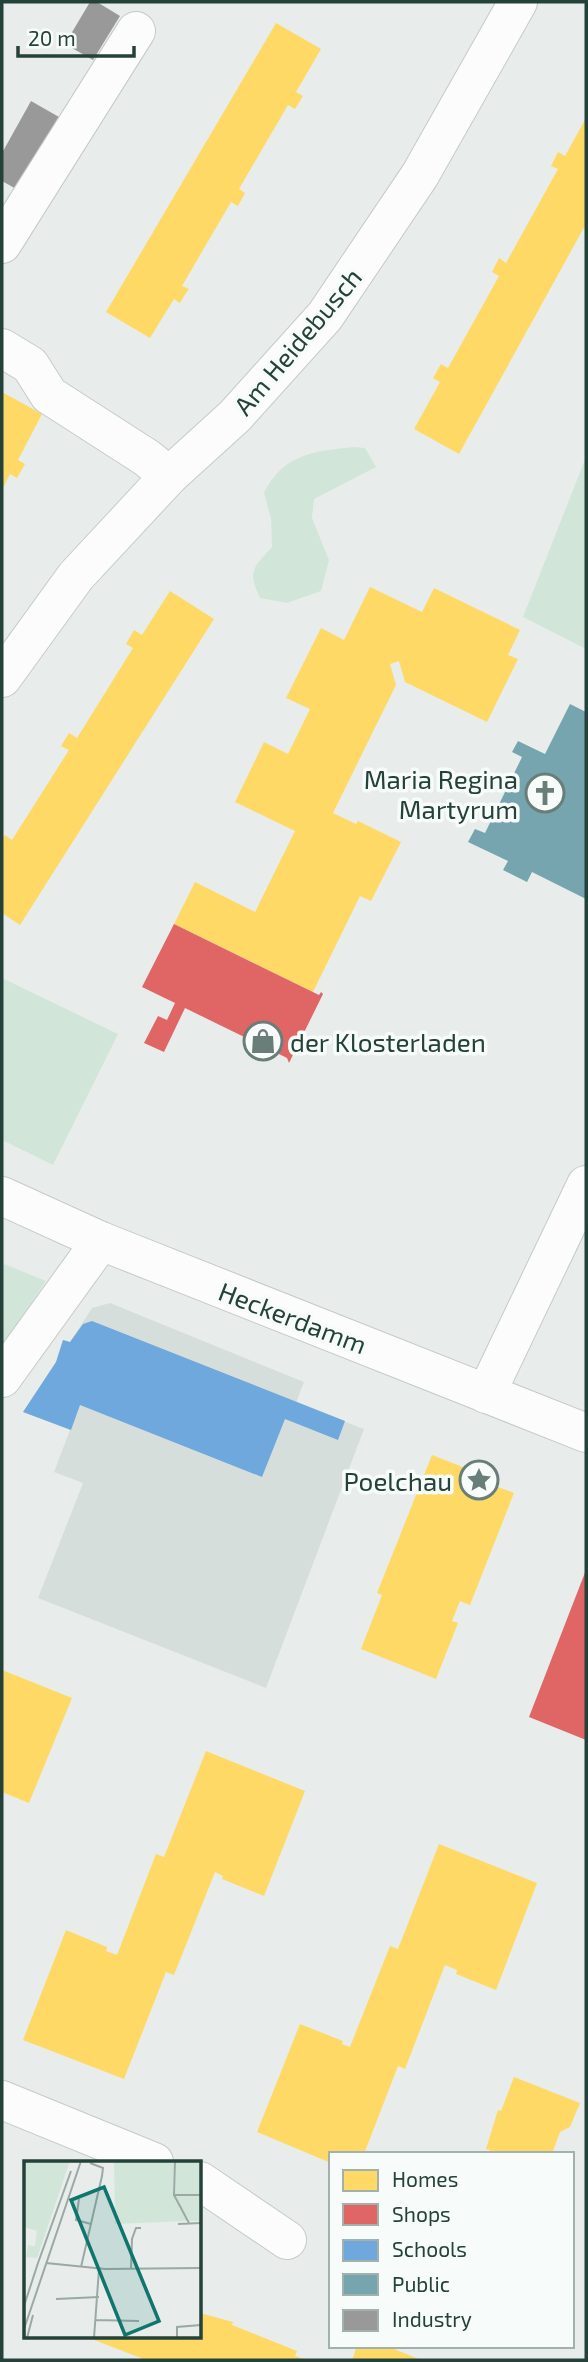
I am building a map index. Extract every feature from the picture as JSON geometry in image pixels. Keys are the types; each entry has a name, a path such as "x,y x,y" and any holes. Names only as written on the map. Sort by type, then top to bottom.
{"street":[{"name":"Am Heidebusch","path":"2,678 76,576 169,476 235,416 325,316 420,175 518,2"},
{"path":"2,244 136,31"},
{"path":"2,348 30,365 49,395 147,458 169,476"},
{"path":"486,1394 586,1185"},
{"name":"Heckerdamm","path":"5,1206 101,1241 586,1433"},
{"path":"2,1378 101,1241"},
{"path":"2,2101 152,2161"},
{"path":"201,2182 286,2239"}],"shaded area":[{"path":"110,1303 304,1382 296,1403 364,1429 266,1688 38,1598 83,1483 54,1472 70,1430 23,1412 56,1363 63,1340 70,1342 92,1308"}],"green space":[{"path":"365,448 376,467 314,499 312,518 329,560 321,591 287,603 260,598 253,576 256,565 272,547 271,519 264,493 272,480 290,462 301,457 326,450"},
{"path":"586,457 586,649 523,617"},
{"path":"2,978 118,1034 53,1165 2,1140"},
{"path":"4,1264 46,1281 2,1347 2,1268"}],"building: Homes":[{"path":"276,23 321,49 296,92 303,96 295,109 288,105 239,189 245,193 238,206 231,202 182,286 189,289 180,303 174,299 150,338 106,312"},
{"path":"586,118 586,224 459,454 414,429 440,382 433,378 441,364 448,368 499,276 492,272 499,258 506,263 558,169 551,166 558,152 565,156"},
{"path":"2,392 42,414 18,460 25,464 17,478 10,474 2,490"},
{"path":"370,587 422,612 434,588 520,630 508,655 518,659 487,722 405,682 399,661 390,664 396,685 333,813 356,824 358,821 401,842 371,901 360,896 313,992 174,924 195,882 255,912 295,831 235,802 264,742 288,754 310,709 286,698 321,628 344,640"},
{"path":"170,591 214,619 20,925 2,913 2,839 5,835 12,840 69,750 61,746 69,733 77,738 133,648 126,644 134,630 142,635"},
{"path":"432,1455 468,1469 466,1475 514,1493 470,1605 460,1601 452,1621 458,1623 436,1679 361,1649 382,1595 377,1593"},
{"path":"2,1670 72,1698 29,1803 2,1792"},
{"path":"206,1751 305,1791 264,1896 222,1879 223,1876 215,1872 174,1975 166,1972 124,2079 23,2040 66,1930 107,1947 106,1951 117,1955 156,1854 164,1857"},
{"path":"439,1844 537,1883 496,1990 456,1974 457,1970 445,1965 405,2069 398,2066 365,2152 329,2152 329,2162 257,2132 300,2024 343,2041 342,2044 350,2047 390,1946 398,1949"},
{"path":"514,2077 580,2103 570,2127 560,2132 553,2152 489,2152 490,2150 486,2149 498,2110 501,2111"},
{"path":"201,2313 233,2322 232,2325 297,2351 295,2356 307,2360 146,2360 89,2338 201,2338"},
{"path":"356,2348 392,2348 421,2360 352,2360"}],"building: Shops":[{"path":"174,924 319,995 321,992 323,994 289,1063 287,1058 185,1008 164,1052 144,1043 158,1016 167,1020 175,1003 142,987"},
{"path":"586,1570 586,1740 529,1717"}],"building: Schools":[{"path":"92,1321 345,1421 338,1440 285,1419 262,1477 80,1405 71,1430 23,1412 56,1362 63,1340 70,1342 83,1324"}],"building: Public":[{"name":"Maria Regina Martyrum","path":"570,704 586,712 586,899 532,872 527,882 503,870 508,861 468,842 475,829 485,833 522,757 512,752 518,741 545,754"}],"building: Industry":[{"path":"90,2 97,2 120,16 93,60 65,44"},
{"path":"31,101 59,117 18,190 2,181 2,153"}],"place":[{"name":"Maria Regina Martyrum","path":"545,793"},
{"name":"der Klosterladen","path":"263,1041"},
{"name":"Poelchau","path":"479,1480"}]}
